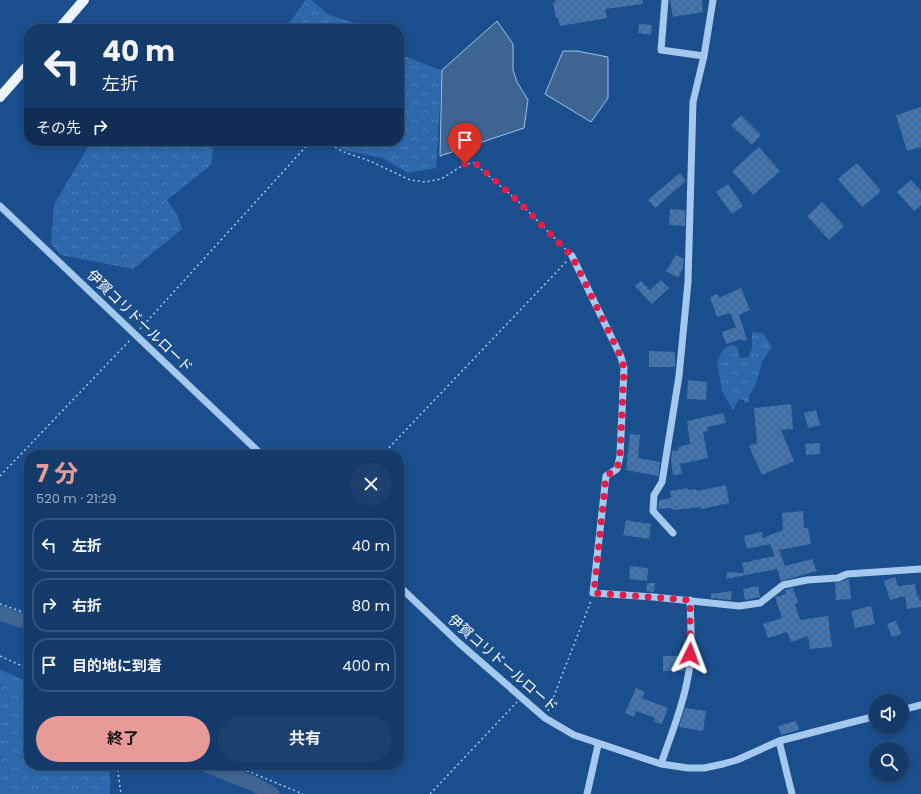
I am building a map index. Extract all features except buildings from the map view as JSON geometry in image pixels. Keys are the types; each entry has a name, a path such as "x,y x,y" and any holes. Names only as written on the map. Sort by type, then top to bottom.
{"main road":[{"path":"63,24 84,0"},
{"path":"0,97 24,70"}],"street":[{"path":"665,0 661,50 704,56"},
{"path":"673,534 653,511 653,503 654,495 662,482 679,376 688,282 693,102 704,56 713,0"},
{"name":"伊賀コリドールロード","path":"0,206 257,450"},
{"path":"572,256 621,357 624,368 620,456 617,469 606,476 594,593 690,600 739,606 760,603 783,585 807,580 838,578 847,574 921,569"},
{"name":"伊賀コリドールロード","path":"404,591 459,643 546,718 574,735 598,745 661,764 688,768 716,766 737,760 779,741 869,718"},
{"path":"661,764 690,666 690,600"},
{"path":"909,708 921,705"},
{"path":"779,741 792,794"},
{"path":"587,794 598,745"}],"path":[{"path":"25,450 135,334 306,146"},
{"path":"334,146 341,151 370,161 410,180 425,182 441,178 465,164 474,163 520,203 572,256 387,450"},
{"path":"0,476 24,451"},
{"path":"546,718 594,593"},
{"path":"0,604 24,612"},
{"path":"0,656 24,667"},
{"path":"430,794 521,698"},
{"path":"118,770 121,794"},
{"path":"245,770 303,794"}],"green space":[{"path":"306,0 312,0 329,15 356,24 289,24"},
{"path":"404,56 442,71 436,168 408,173 383,158 339,149 340,146 404,146"},
{"path":"89,146 213,146 211,165 167,200 178,216 182,229 133,269 61,255 51,244 54,204"},
{"path":"752,332 763,333 772,347 765,356 756,384 749,395 749,402 744,403 744,400 739,399 733,410 722,391 717,362 723,349 731,345 737,347 740,358 748,357 752,349"},
{"path":"0,670 24,680 24,770 110,770 110,794 0,794"}],"shaded area":[{"path":"497,21 513,44 513,70 517,82 528,100 524,128 440,156 442,70"},
{"path":"563,51 577,51 608,57 608,98 591,122 545,94"}],"waterway":[{"path":"0,613 24,621"},
{"path":"219,770 252,783 272,794"}],"route":[{"path":"465,164 474,163 479,166 520,203 572,256 621,357 624,368 620,456 617,469 606,476 594,593 690,600 690,654"}]}
